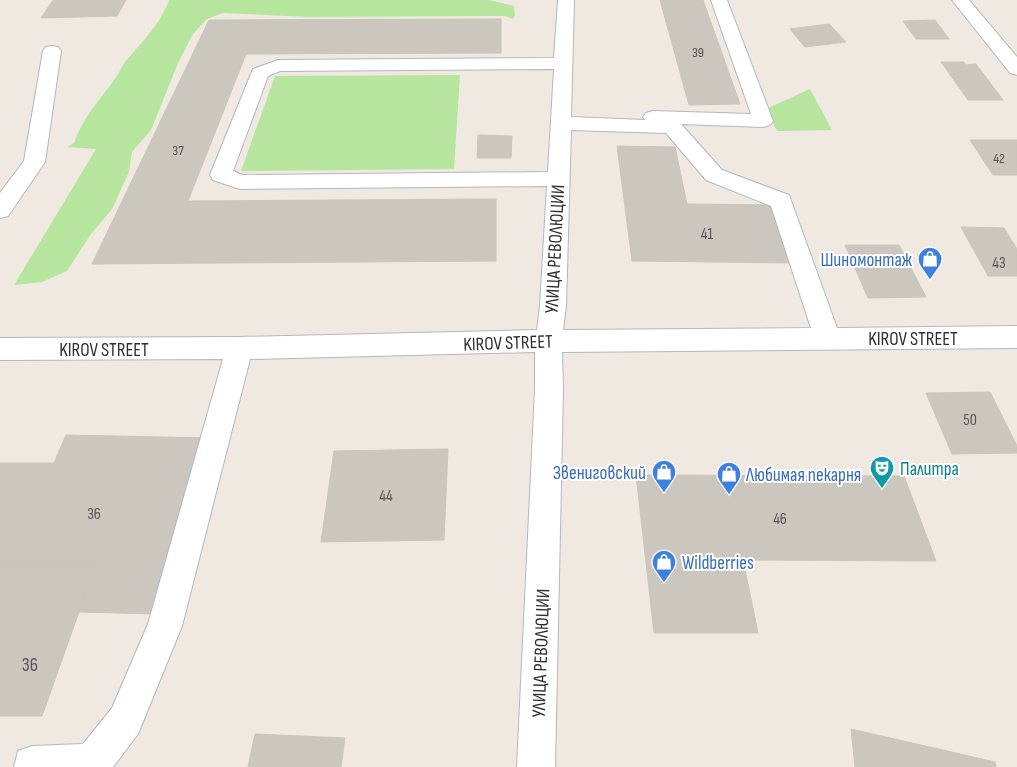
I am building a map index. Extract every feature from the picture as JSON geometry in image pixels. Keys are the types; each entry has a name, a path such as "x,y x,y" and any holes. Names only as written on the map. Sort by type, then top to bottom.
{"street":[{"name":"УЛИЦА РЕВОЛЮЦИИ","path":"536,767 549,389 548,340 552,306 566,0"},
{"path":"561,119 763,121 719,0"},
{"path":"960,0 1017,69"},
{"path":"0,210 34,162 52,51"},
{"path":"558,179 240,182 221,174 260,74 278,66 564,63"},
{"path":"561,119 672,127 714,175 781,201 828,339"},
{"name":"KIROV STREET","path":"0,349 240,348 548,340 1017,337"},
{"path":"32,765 92,763 125,721 164,626 240,348"}],"green space":[{"path":"169,0 489,0 514,6 515,15 513,19 505,16 308,17 223,13 207,19 193,34 178,63 151,130 132,152 129,172 112,209 91,234 67,271 42,282 14,285 96,149 67,147 74,143 87,117 125,62 156,25"},
{"path":"460,75 454,169 241,171 275,76"},
{"path":"810,89 832,130 777,131 766,109"}],"building":[{"path":"53,0 126,0 117,16 41,18"},
{"path":"660,0 703,0 740,104 689,105"},
{"path":"501,19 501,53 246,54 188,201 496,199 496,261 92,264 209,20"},
{"path":"935,20 949,39 916,39 903,21"},
{"path":"829,24 846,42 805,47 790,29"},
{"path":"941,62 964,62 966,65 976,64 1003,100 968,100"},
{"path":"478,135 512,136 511,158 477,158"},
{"path":"970,140 1017,140 1017,175 993,175"},
{"path":"617,146 675,147 687,204 776,205 795,263 632,261"},
{"path":"961,227 1004,228 1017,249 1017,276 988,276"},
{"path":"845,245 899,245 926,297 868,298"},
{"path":"990,392 1017,446 1017,453 952,454 926,393"},
{"path":"66,435 211,438 157,614 79,612 96,564 0,564 0,463 54,463"},
{"path":"448,449 444,540 321,542 334,451"},
{"path":"636,475 904,476 936,561 743,560 758,633 654,633"},
{"path":"0,564 96,564 42,716 0,716"},
{"path":"851,729 995,762 996,767 855,767"},
{"path":"255,734 345,738 341,767 248,767"}],"place":[{"name":"Шиномонтаж","path":"930,280"},
{"name":"Палитра","path":"882,489"},
{"name":"Звениговский","path":"664,493"},
{"name":"Любимая пекарня","path":"729,495"},
{"name":"Wildberries","path":"664,583"}]}
